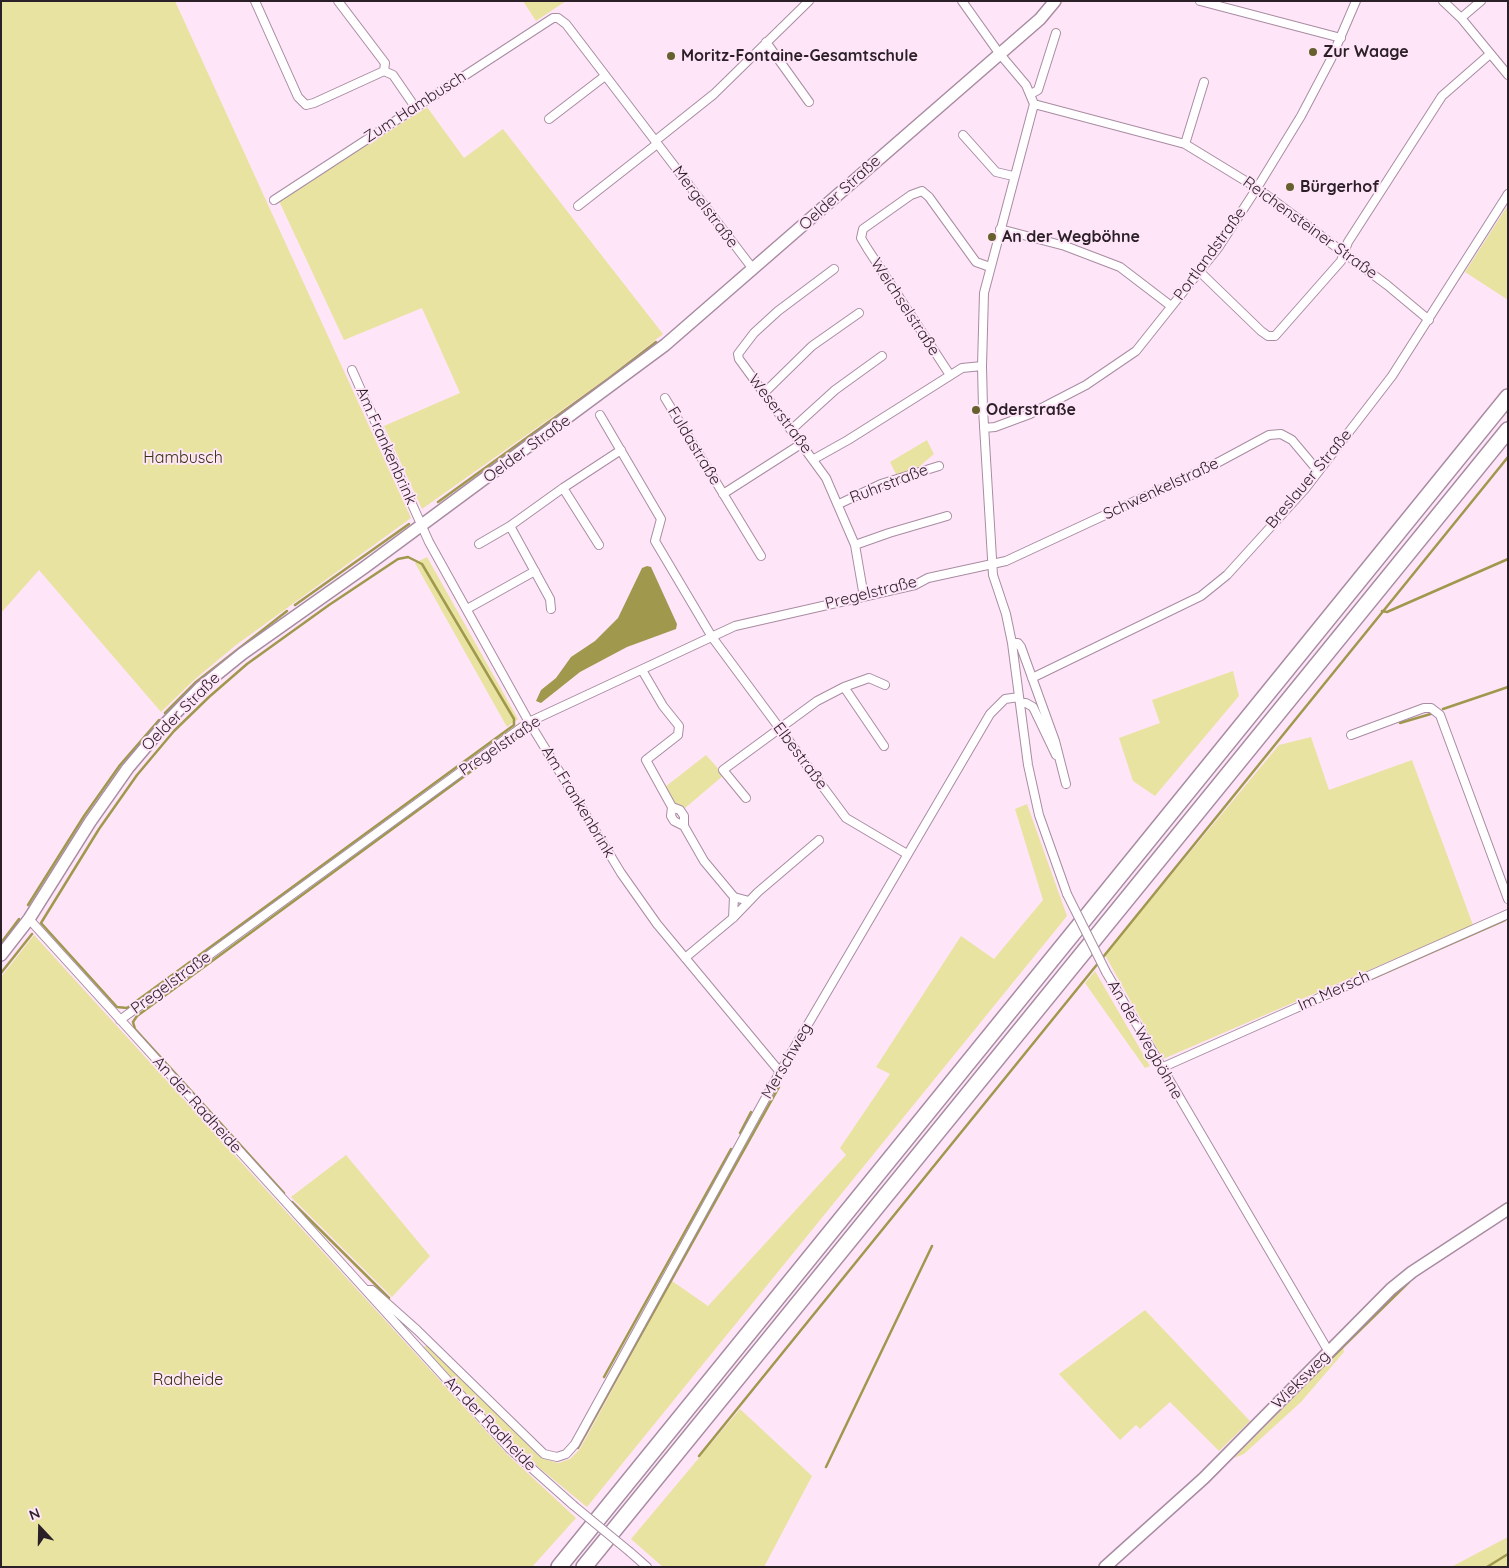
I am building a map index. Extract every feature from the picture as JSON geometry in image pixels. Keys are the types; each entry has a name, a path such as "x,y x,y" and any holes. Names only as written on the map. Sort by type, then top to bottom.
{"highway":[{"path":"558,1567 1508,397"},
{"path":"584,1567 1508,430"}],"street":[{"path":"255,1 298,97 306,105 314,104 384,71 393,75 415,107"},
{"path":"338,1 385,62 384,71"},
{"path":"578,206 714,94 810,1"},
{"path":"962,1 1031,94 1034,104"},
{"name":"Oelder Straße","path":"1,956 29,919 90,822 128,768 166,723 193,695 242,654 422,526 657,351 1040,19 1055,1"},
{"path":"1200,1 1341,38"},
{"name":"Portlandstraße","path":"984,428 995,427 1030,414 1086,386 1136,351 1218,248 1257,188 1301,116 1341,38 1356,1"},
{"path":"1443,1 1461,18 1508,75"},
{"path":"1461,18 1481,1"},
{"name":"Zum Hambusch","path":"274,200 553,18 558,18"},
{"name":"Mergelstraße","path":"558,18 566,24 753,269"},
{"path":"1031,94 1038,90 1056,33"},
{"path":"766,42 809,102"},
{"path":"1200,272 1262,331 1268,336 1275,336 1341,261 1348,242 1442,96 1490,54"},
{"path":"549,119 605,76"},
{"path":"1185,144 1204,82"},
{"name":"Reichensteiner Straße","path":"1034,104 1185,144 1257,188 1344,252 1429,320"},
{"name":"An der Wegböhne","path":"1034,104 1013,176 983,301 982,366 991,564 1012,643 1028,765 1039,815 1067,894 1106,972 1329,1352"},
{"path":"963,135 996,172 1013,176"},
{"name":"Weichselstraße","path":"950,374 861,238 863,229 912,195 922,191 929,197 976,262 990,266"},
{"name":"Breslauer Straße","path":"1032,678 1201,596 1214,586 1305,489 1392,376 1508,194"},
{"path":"1000,229 1065,246 1120,267 1171,306"},
{"name":"Weserstraße","path":"834,269 778,311 740,349 739,359 814,459 839,504 855,545 864,597"},
{"path":"764,393 812,346 859,313"},
{"path":"791,430 835,390 882,356"},
{"path":"814,459 848,440 950,374 962,368 982,366"},
{"name":"Am Frankenbrink","path":"352,370 428,542 529,722 622,873 657,924 780,1072"},
{"name":"Fuldastraße","path":"665,398 761,556"},
{"name":"Elbestraße","path":"600,415 661,519 655,541 712,637 846,818 907,854"},
{"name":"Schwenkelstraße","path":"991,564 1006,560 1217,463 1269,435 1281,434 1292,440 1318,471"},
{"name":"Fuldastraße","path":"723,494 802,444"},
{"path":"479,544 510,526 621,450"},
{"name":"Ruhrstraße","path":"839,504 881,484 939,466"},
{"path":"563,488 599,545"},
{"path":"855,545 947,516"},
{"path":"510,526 550,599 551,609"},
{"name":"Pregelstraße","path":"120,1020 529,722 735,626 864,597 915,584 928,578 991,564"},
{"path":"466,609 534,571"},
{"name":"An der Wegböhne","path":"1012,643 1018,643 1021,647 1056,741 1059,761 1066,784"},
{"path":"642,670 663,706 679,726 678,735 646,760 672,808 680,810 684,816 684,826 704,861 734,897 749,901"},
{"path":"746,798 723,770 817,701 844,687 869,678 885,685"},
{"path":"844,687 884,746"},
{"name":"Merschweg","path":"575,1444 780,1072 990,714 1005,699 1019,700"},
{"name":"An der Wegböhne","path":"1019,700 1033,707 1059,761"},
{"path":"1351,735 1424,708 1431,708 1440,715 1508,899"},
{"path":"685,958 820,840"},
{"path":"733,918 734,897"},
{"name":"Im Mersch","path":"1161,1068 1508,914"},
{"name":"An der Radheide","path":"29,919 509,1448 647,1567"},
{"name":"Wieksweg","path":"1105,1567 1204,1478 1391,1288 1412,1272 1508,1209"},
{"name":"An der Radheide","path":"367,1290 372,1290 417,1330 544,1454 556,1457 566,1454 575,1444"}],"green space":[{"name":"Hambusch","path":"1,1 175,1 411,518 236,645 194,680 161,712 39,570 1,613"},
{"path":"523,1 566,1 536,21"},
{"path":"427,107 464,158 503,129 663,334 607,378 422,509 384,426 460,393 422,308 344,340 279,201"},
{"path":"1508,205 1508,300 1465,272"},
{"path":"927,440 934,454 914,471 897,476 890,462"},
{"path":"427,557 518,719 507,727 415,563"},
{"path":"1233,671 1239,696 1155,796 1133,781 1119,738 1160,723 1152,700"},
{"path":"1311,737 1329,790 1412,760 1473,925 1163,1059 1105,955 1279,745"},
{"path":"706,755 724,775 685,808 673,803 665,787"},
{"path":"1027,804 1067,916 587,1507 515,1448 424,1347 427,1345 541,1458 558,1463 570,1459 580,1449 672,1281 708,1306 846,1155 840,1148 890,1074 876,1067 961,936 994,959 1043,900 1015,809"},
{"name":"Radheide","path":"34,935 507,1454 576,1518 532,1567 1,1567 1,977"},
{"path":"1095,971 1150,1066 1145,1068 1085,983"},
{"path":"346,1155 430,1256 392,1297 291,1197"},
{"path":"1145,1310 1250,1421 1219,1451 1170,1402 1140,1429 1136,1425 1120,1440 1059,1374"},
{"path":"1343,1347 1344,1352 1301,1402 1244,1454 1234,1458"},
{"path":"740,1409 812,1476 764,1567 663,1567 631,1539"},
{"path":"1508,1537 1508,1567 1451,1567"}],"shaded area":[{"path":"651,567 677,624 676,629 627,647 580,672 541,703 536,701 541,690 556,678 571,657 595,641 618,618 642,568"}],"waterway":[{"path":"438,502 656,342"},
{"path":"699,1456 1508,457"},
{"path":"295,605 409,524"},
{"path":"408,557 422,564 514,719 514,725 127,1008 117,1007 41,923 99,829 137,775 174,731 209,697 247,664 329,605 398,559 408,557"},
{"path":"1382,611 1387,612 1508,559"},
{"path":"165,713 196,682 287,611"},
{"path":"1443,709 1508,687"},
{"path":"1400,723 1434,713"},
{"path":"28,905 84,816 120,765 159,720"},
{"path":"284,1193 135,1029 133,1022 137,1016 522,734"},
{"path":"1,943 19,919"},
{"path":"1298,1011 1505,920"},
{"path":"1,973 32,934"},
{"path":"578,1448 779,1087"},
{"path":"740,1133 751,1112"},
{"path":"604,1377 731,1149"},
{"path":"292,1202 389,1298"},
{"path":"826,1467 932,1246"},
{"path":"1308,1381 1409,1282"},
{"path":"1487,1567 1508,1554"}],"place":[{"name":"Zur Waage","path":"1313,52"},
{"name":"Moritz-Fontaine-Gesamtschule","path":"671,56"},
{"name":"Bürgerhof","path":"1290,187"},
{"name":"An der Wegböhne","path":"992,237"},
{"name":"Oderstraße","path":"976,410"}]}
